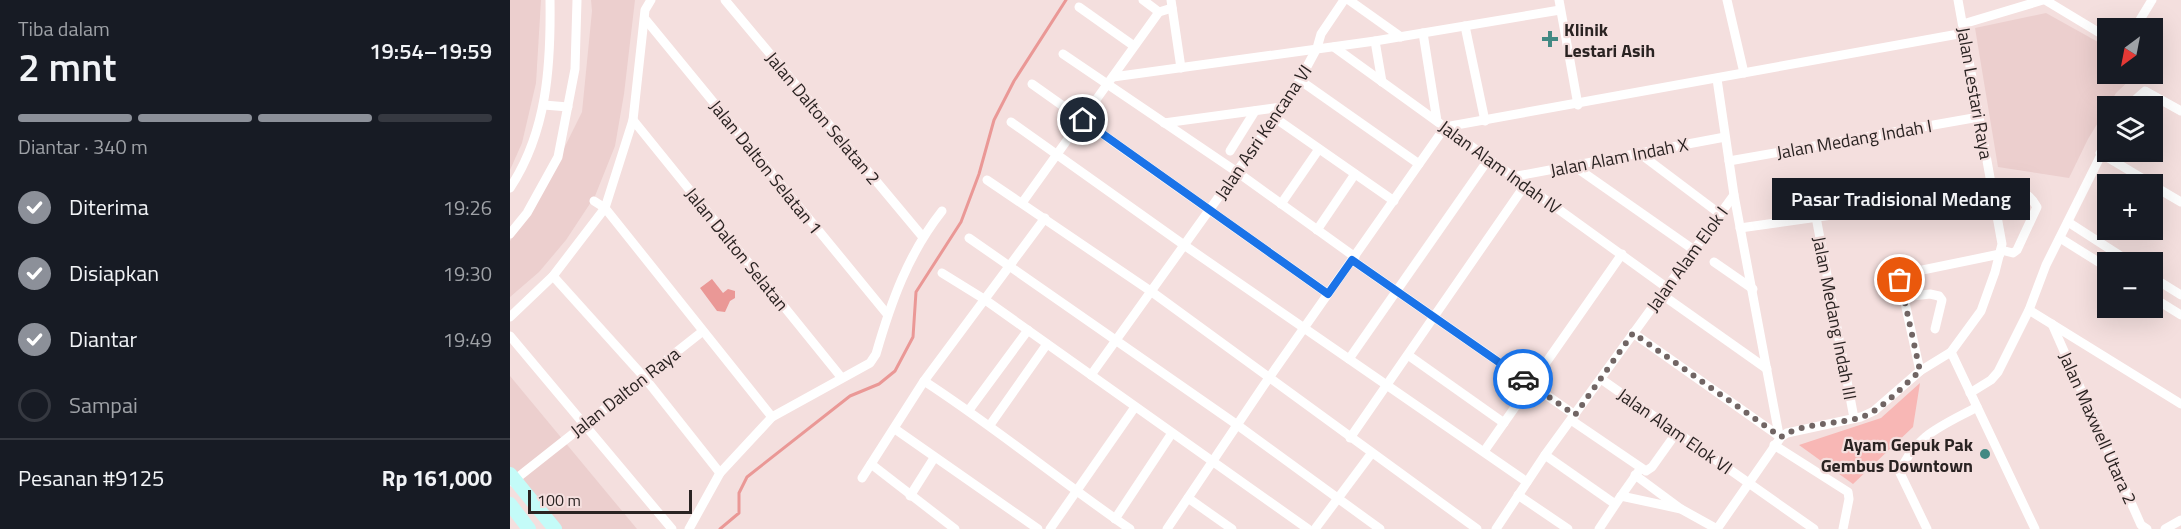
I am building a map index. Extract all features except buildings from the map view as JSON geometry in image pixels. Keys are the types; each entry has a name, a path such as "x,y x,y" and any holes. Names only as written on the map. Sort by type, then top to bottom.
{"street":[{"path":"510,188 524,167 533,145 544,105 551,50 550,0"},
{"path":"510,234 527,213 558,157 575,69 577,0"},
{"path":"510,316 553,276 605,208 633,120 646,20 645,10 651,0"},
{"name":"Jalan Dalton Selatan 2","path":"725,0 922,236"},
{"path":"1143,0 1159,12"},
{"name":"Jalan Asri Kencana VI","path":"1091,375 1184,245 1213,212 1237,172 1301,81 1317,48 1321,34 1344,0"},
{"path":"1349,0 1401,37"},
{"path":"1727,0 1744,74"},
{"name":"Jalan Lestari Raya","path":"1951,352 1981,311 2000,252 1993,190 1958,0"},
{"path":"1441,124 1485,121 1744,74 1964,28 2024,4 2044,0 2097,31"},
{"path":"2139,0 2150,3 2141,18"},
{"path":"1022,203 1054,154 1083,120 1159,12 1172,4 1181,68"},
{"path":"1109,83 1181,68 1465,26 1559,5 1578,105"},
{"path":"1079,7 1134,46"},
{"name":"Jalan Dalton Selatan 1","path":"646,20 887,314"},
{"path":"1465,26 1485,121"},
{"path":"1167,529 1236,424 1354,258 1391,199 1419,164 1441,124 1423,33"},
{"path":"1375,41 1382,82"},
{"name":"Jalan Alam Indah IV","path":"1334,47 1488,160 1622,254 1664,290 1767,369"},
{"path":"1063,54 1109,83 1237,172 1435,318 1531,385 1640,471 1681,509 1717,529 1780,436 1874,411 1920,371 1951,352 2035,529"},
{"path":"1717,78 1734,195 1780,436"},
{"path":"1301,81 1419,164"},
{"path":"1032,84 1328,294"},
{"path":"2139,96 2145,91 2158,96"},
{"path":"2163,99 2181,111"},
{"path":"544,105 568,107"},
{"path":"1164,123 1282,107"},
{"path":"1230,151 1255,111"},
{"name":"Jalan Medang Indah I","path":"1729,161 1979,117"},
{"path":"1275,118 1391,199"},
{"name":"Jalan Dalton Selatan","path":"633,120 841,377"},
{"path":"1011,122 1305,329 1485,450 1527,482"},
{"name":"Jalan Alam Indah X","path":"1512,177 1725,137"},
{"path":"1281,204 1319,149"},
{"path":"1639,153 1720,214"},
{"path":"1970,393 1991,380 1998,372 2029,310 2046,265 2097,159"},
{"path":"1349,359 1488,160"},
{"path":"2115,162 2134,174"},
{"path":"1574,166 1694,250"},
{"path":"1317,230 1355,174"},
{"path":"987,180 1152,292 1268,379 1477,529"},
{"path":"1350,438 1525,186"},
{"path":"1740,228 1993,190 2018,189 2031,199 2037,207 2017,250 2013,253 2000,252 1903,274 1900,280 1920,371"},
{"path":"2163,191 2181,202"},
{"name":"Jalan Alam Elok I","path":"1496,529 1545,456 1734,195"},
{"path":"594,201 605,208 772,417"},
{"path":"689,529 720,473 772,417 841,377 863,369 870,363 876,354 887,314 902,275 922,236 942,211"},
{"name":"Jalan Medang Indah III","path":"1816,217 1854,418"},
{"path":"862,478 924,381 1045,218"},
{"path":"2068,222 2114,252"},
{"path":"969,238 1236,424 1380,529"},
{"path":"2060,238 2097,261"},
{"path":"1485,450 1622,254"},
{"path":"1714,262 1753,289"},
{"path":"942,273 984,299 1308,529"},
{"path":"553,276 644,377 720,473"},
{"path":"2163,284 2181,295"},
{"path":"2163,292 2168,287"},
{"path":"1904,297 1939,296 1942,300 1935,329"},
{"path":"2163,303 2181,315"},
{"path":"2029,310 2181,404"},
{"name":"Jalan Maxwell Utara 2","path":"2052,324 2141,525 2147,529"},
{"path":"969,410 1028,330"},
{"name":"Jalan Dalton Raya","path":"512,479 548,454 703,331"},
{"path":"1633,333 1780,436"},
{"path":"510,336 672,529"},
{"path":"990,425 1047,344"},
{"path":"1408,355 1504,423"},
{"name":"Jalan Alam Elok VI","path":"1601,379 1814,529"},
{"path":"924,381 990,425 1076,492 1130,529"},
{"path":"1050,529 1135,407"},
{"path":"1927,529 1900,473 1903,465 1920,438 1977,407"},
{"path":"895,429 1038,529"},
{"path":"1599,529 1640,471 1653,467 1677,432"},
{"path":"1115,519 1172,433"},
{"path":"1774,445 1848,492 1849,499 1843,529"},
{"path":"1315,529 1371,454"},
{"path":"1545,456 1618,500 1681,509"},
{"path":"909,496 934,458"},
{"path":"871,464 943,525 955,529"},
{"path":"512,479 555,529"},
{"path":"1518,495 1568,529"},
{"path":"1188,498 1232,529"},
{"path":"510,504 530,529"},
{"path":"2165,529 2181,520"}],"shaded area":[{"path":"510,0 541,0 536,83 522,143 510,170"},
{"path":"591,0 635,0 624,94 615,146 595,196 566,240 539,272 510,297 510,241 534,209 582,112 592,11"},
{"path":"2046,13 2097,41 2097,84 2125,84 2114,96 2097,96 2097,124 2069,178 1998,167 1975,28"},
{"path":"712,279 723,293 728,289 735,291 735,298 730,301 725,312 717,311 700,288"},
{"path":"510,376 637,529 559,529 510,468"},
{"path":"1920,383 1913,427 1853,484 1799,445 1881,418"}],"waterway":[{"path":"720,529 739,513 739,493 747,477 850,396 879,384 895,371 913,337 916,292 961,222 979,174 994,120 1014,81 1066,0"}],"way so far":[{"path":"1523,379 1575,415 1633,333 1781,437 1792,431 1861,417 1874,411 1920,371 1900,280"}],"place":[{"name":"Klinik Lestari Asih","path":"1550,39"},
{"name":"Pasar Tradisional Medang","path":"1900,280"},
{"name":"Ayam Gepuk Pak Gembus Downtown","path":"1985,454"}],"route":[{"path":"1083,120 1328,294 1352,260 1523,379"}]}
